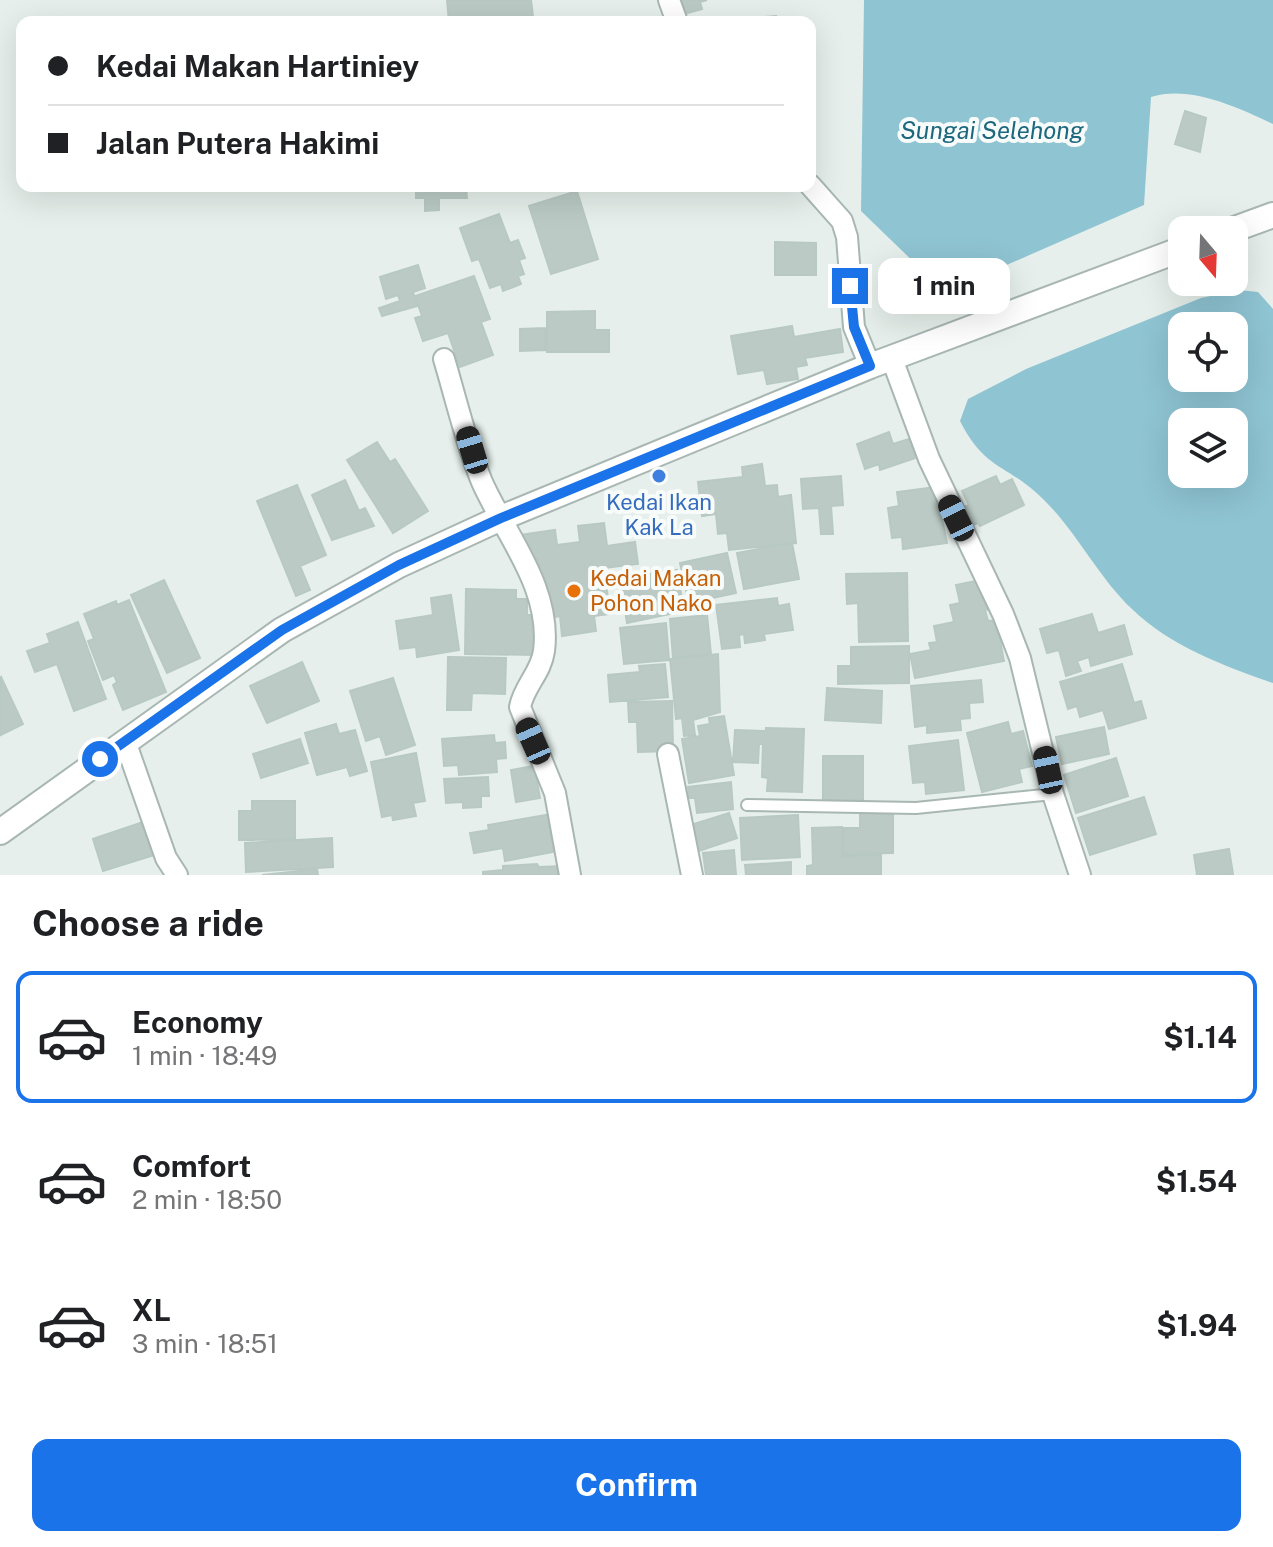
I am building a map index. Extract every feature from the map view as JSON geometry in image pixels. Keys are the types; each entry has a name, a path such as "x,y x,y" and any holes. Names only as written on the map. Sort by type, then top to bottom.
{"street":[{"path":"816,192 842,221 847,237 854,327 881,362 1003,614 1020,658 1053,794 1080,875"},
{"path":"1248,224 1273,215"},
{"path":"0,832 125,741 330,601 501,518 881,362 1168,254"},
{"path":"444,359 482,481 539,595 545,625 540,669 520,707 555,793 570,875"},
{"path":"125,741 166,858 177,875"},
{"path":"668,754 692,875"}],"lane":[{"path":"747,805 916,808 1053,794"}],"water":[{"name":"Sungai Selehong","path":"864,0 1273,0 1273,124 1229,105 1197,96 1166,94 1151,97 1144,205 970,281 922,270 861,211"},
{"path":"1248,291 1258,292 1273,309 1273,683 1198,654 1147,622 1109,583 1043,499 988,458 969,437 960,421 968,399 1026,369 1201,298 1248,296"}],"building":[{"path":"447,0 531,0 533,16 448,16"},
{"path":"680,0 707,0 700,2 702,9 684,14"},
{"path":"1185,111 1206,118 1200,152 1175,144"},
{"path":"416,192 466,192 467,198 439,198 439,210 425,211 425,198 416,198"},
{"path":"577,192 598,259 551,274 529,206"},
{"path":"499,214 510,243 518,240 525,258 519,260 524,274 518,276 521,284 503,291 501,284 490,288 479,259 472,261 460,228"},
{"path":"775,242 816,243 816,275 775,275"},
{"path":"418,265 425,288 413,292 417,306 382,316 379,308 400,301 398,295 386,299 380,277"},
{"path":"474,276 490,319 481,322 493,355 460,367 448,333 423,341 415,318 422,316 415,296"},
{"path":"595,311 595,330 609,330 609,352 547,352 547,312"},
{"path":"792,326 794,337 840,329 843,352 805,358 807,365 796,367 798,379 767,384 764,370 738,374 731,336"},
{"path":"545,328 545,350 520,351 520,329"},
{"path":"889,432 893,444 909,439 915,458 880,470 879,464 865,469 857,444"},
{"path":"377,442 390,462 395,459 428,511 393,533 347,460"},
{"path":"762,464 765,486 777,485 778,497 791,495 796,543 729,550 727,533 718,534 716,514 702,516 698,482 743,477 742,467"},
{"path":"841,476 843,505 831,506 833,534 821,534 819,508 803,509 801,479"},
{"path":"996,476 1000,485 1012,479 1024,505 980,526 978,523 973,525 964,507 969,505 962,491"},
{"path":"345,480 359,511 365,508 374,526 332,540 312,495"},
{"path":"297,485 326,555 300,566 310,590 296,596 257,501"},
{"path":"935,487 947,543 903,549 902,537 892,538 888,508 899,506 897,492"},
{"name":"Kedai Makan Pohon Nako","path":"604,523 607,546 635,542 638,564 604,568 610,614 594,616 596,631 562,636 560,616 545,619 537,559 522,561 519,535 555,530 557,545 580,542 578,526"},
{"path":"792,543 799,579 744,589 737,553"},
{"path":"727,553 736,593 689,603 680,563"},
{"path":"677,570 684,611 627,623 620,578"},
{"path":"907,573 908,641 859,642 858,603 847,604 846,574"},
{"path":"164,580 200,658 167,673 131,595"},
{"path":"981,580 992,609 985,610 988,621 996,620 1004,661 915,678 910,654 931,650 929,643 937,642 934,626 954,622 950,605 960,603 956,585"},
{"path":"466,589 516,590 516,599 527,599 527,615 536,615 536,655 465,654"},
{"path":"451,595 459,650 417,657 416,647 400,649 396,621 433,615 431,598"},
{"path":"777,598 778,606 789,604 793,630 764,634 765,640 745,643 744,634 739,635 740,647 722,649 716,605"},
{"path":"129,600 166,692 123,710 113,685 117,682 114,675 103,680 88,641 94,639 84,614 116,601 117,605"},
{"path":"1092,614 1098,633 1124,625 1132,654 1091,666 1089,657 1077,661 1081,671 1066,676 1059,650 1047,653 1040,629"},
{"path":"707,615 711,654 673,658 670,619"},
{"path":"78,622 106,699 74,711 57,664 35,672 27,651 50,643 47,634"},
{"path":"666,623 669,660 624,664 620,628"},
{"path":"909,646 909,683 838,684 838,666 851,666 851,647"},
{"path":"718,654 720,712 693,720 695,735 684,736 682,718 676,719 670,659"},
{"path":"448,657 506,658 505,694 472,693 471,710 447,710"},
{"path":"302,662 319,701 267,723 250,686"},
{"path":"665,664 668,697 610,702 608,675 640,672 639,666"},
{"path":"1122,664 1134,703 1141,701 1146,718 1109,729 1103,710 1080,717 1077,706 1068,709 1060,682"},
{"path":"0,678 23,724 1,735"},
{"path":"393,678 415,745 386,755 380,736 366,741 350,691"},
{"path":"981,680 983,702 969,703 970,718 960,719 961,730 927,733 927,725 915,727 911,686"},
{"path":"827,688 882,691 881,723 825,720"},
{"path":"672,701 673,751 638,752 637,722 629,722 628,702"},
{"path":"724,716 734,775 689,783 682,739 700,736 698,726 710,724 709,718"},
{"path":"1008,722 1011,734 1023,731 1032,766 1019,769 1022,782 982,792 967,733"},
{"path":"336,724 339,734 355,730 367,771 350,776 347,767 317,775 305,733"},
{"path":"1104,727 1109,754 1062,764 1056,737"},
{"path":"766,728 804,729 802,792 767,791 768,778 762,777 763,744 759,744 758,763 733,762 735,730 766,731"},
{"path":"494,735 495,743 505,742 506,758 496,759 497,772 459,775 458,765 444,766 442,739"},
{"path":"300,739 308,763 261,778 253,754"},
{"path":"958,740 964,790 926,794 925,782 913,783 909,746"},
{"path":"416,753 425,801 413,803 416,816 393,820 392,815 382,817 371,762"},
{"path":"823,756 863,756 863,800 823,800"},
{"path":"1116,758 1128,796 1076,813 1064,775"},
{"path":"534,766 540,798 516,802 511,770"},
{"path":"488,777 489,796 481,796 481,807 463,808 463,802 446,803 444,779"},
{"path":"731,782 733,809 697,813 695,798 689,798 688,787"},
{"path":"1144,797 1156,834 1090,855 1078,818"},
{"path":"252,801 295,801 295,839 239,840 239,811 252,811"},
{"path":"893,812 893,853 844,854 844,828 860,828 860,813"},
{"path":"729,813 737,838 696,852 688,826"},
{"path":"552,814 558,851 505,861 503,848 474,853 470,833 489,830 488,825"},
{"path":"798,815 800,857 742,860 740,818"},
{"path":"143,822 154,855 103,871 93,839"},
{"path":"842,827 842,856 881,855 881,875 807,875 807,866 813,865 812,828"},
{"path":"332,838 333,867 246,872 245,843"},
{"path":"1229,849 1233,874 1197,875 1194,855"},
{"path":"734,850 736,875 706,875 703,853"},
{"path":"791,862 791,875 746,875 745,865"},
{"path":"537,864 539,867 563,866 563,875 483,875 483,872 503,870 503,866"},
{"path":"317,869 318,875 262,875"}],"place":[{"name":"Kedai Ikan Kak La","path":"659,476"},
{"name":"Kedai Makan Pohon Nako","path":"574,591"}],"route":[{"path":"100,759 282,630 399,565 501,518 870,366 854,327 850,286"}]}
